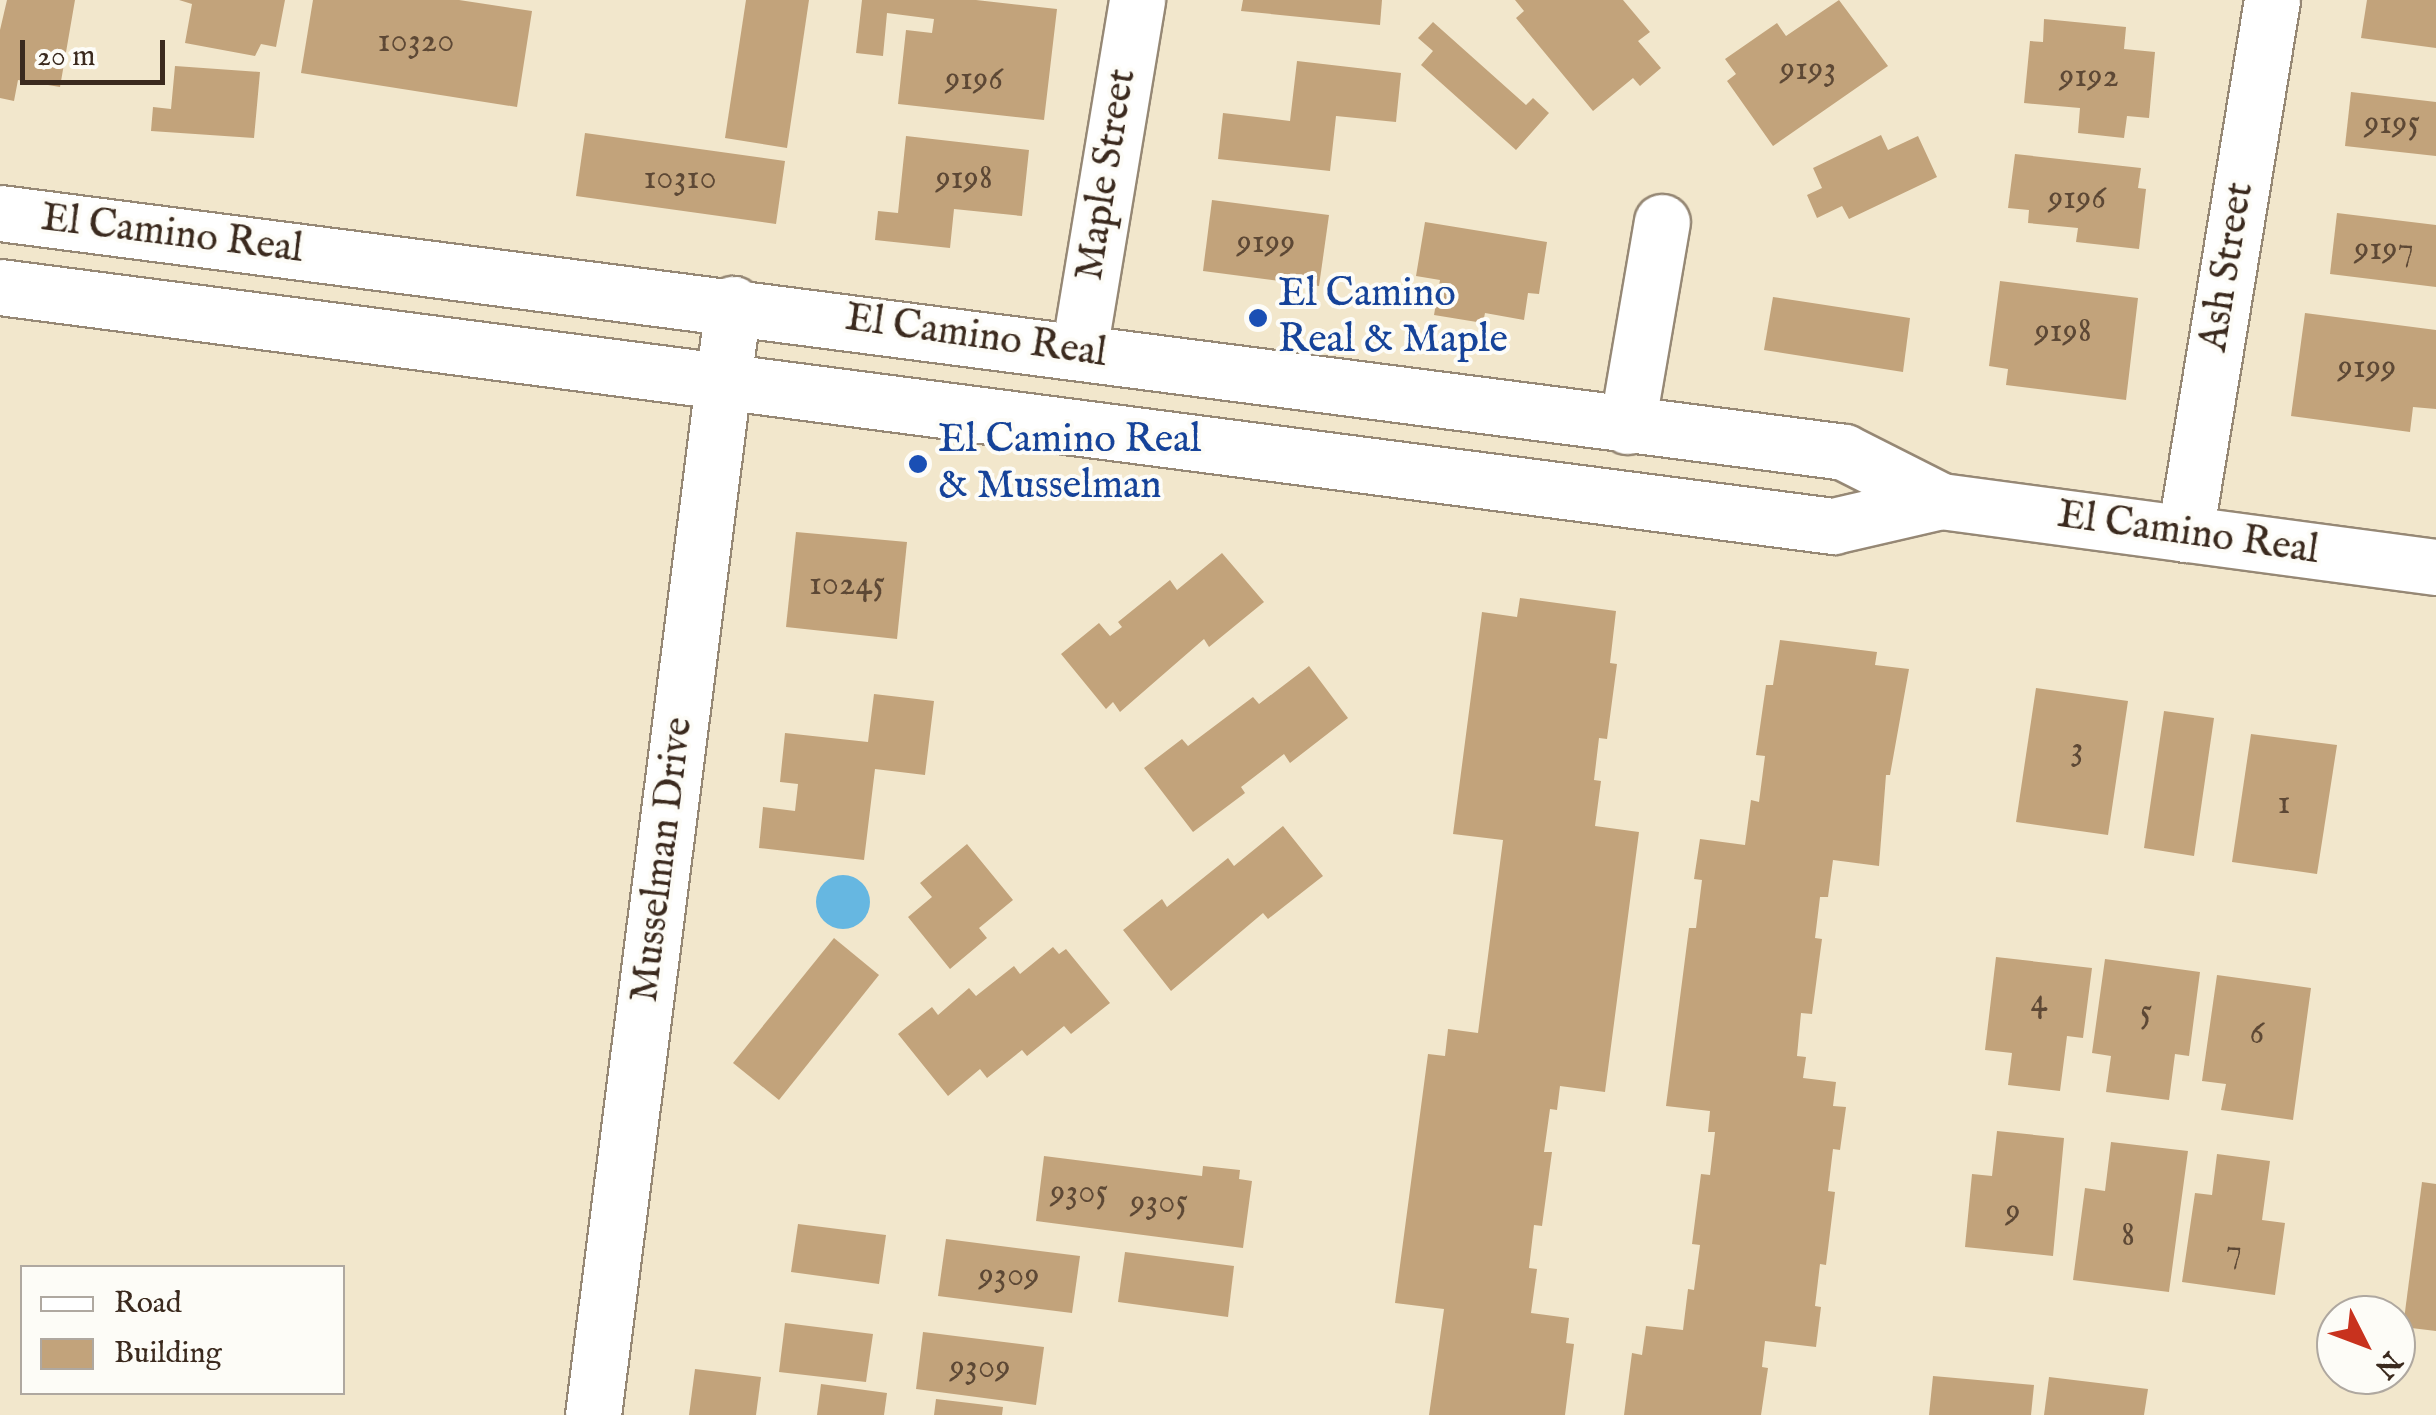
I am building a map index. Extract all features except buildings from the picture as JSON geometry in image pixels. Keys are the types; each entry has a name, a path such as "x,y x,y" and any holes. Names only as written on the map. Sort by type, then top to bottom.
{"main road":[{"name":"Maple Street","path":"1078,351 1137,0"},
{"name":"Ash Street","path":"2185,534 2272,0"},
{"name":"El Camino Real","path":"0,212 733,304 1844,452 1940,501 2436,567"},
{"path":"1628,426 1662,222"},
{"name":"El Camino Real","path":"0,287 1834,526 1940,501"},
{"name":"Musselman Drive","path":"593,1415 733,304"}],"water":[{"path":"843,875 862,883 870,902 862,921 843,929 824,921 816,902 824,883"}],"place":[{"name":"El Camino Real & Maple","path":"1258,318"},
{"name":"El Camino Real & Musselman","path":"918,464"}]}
